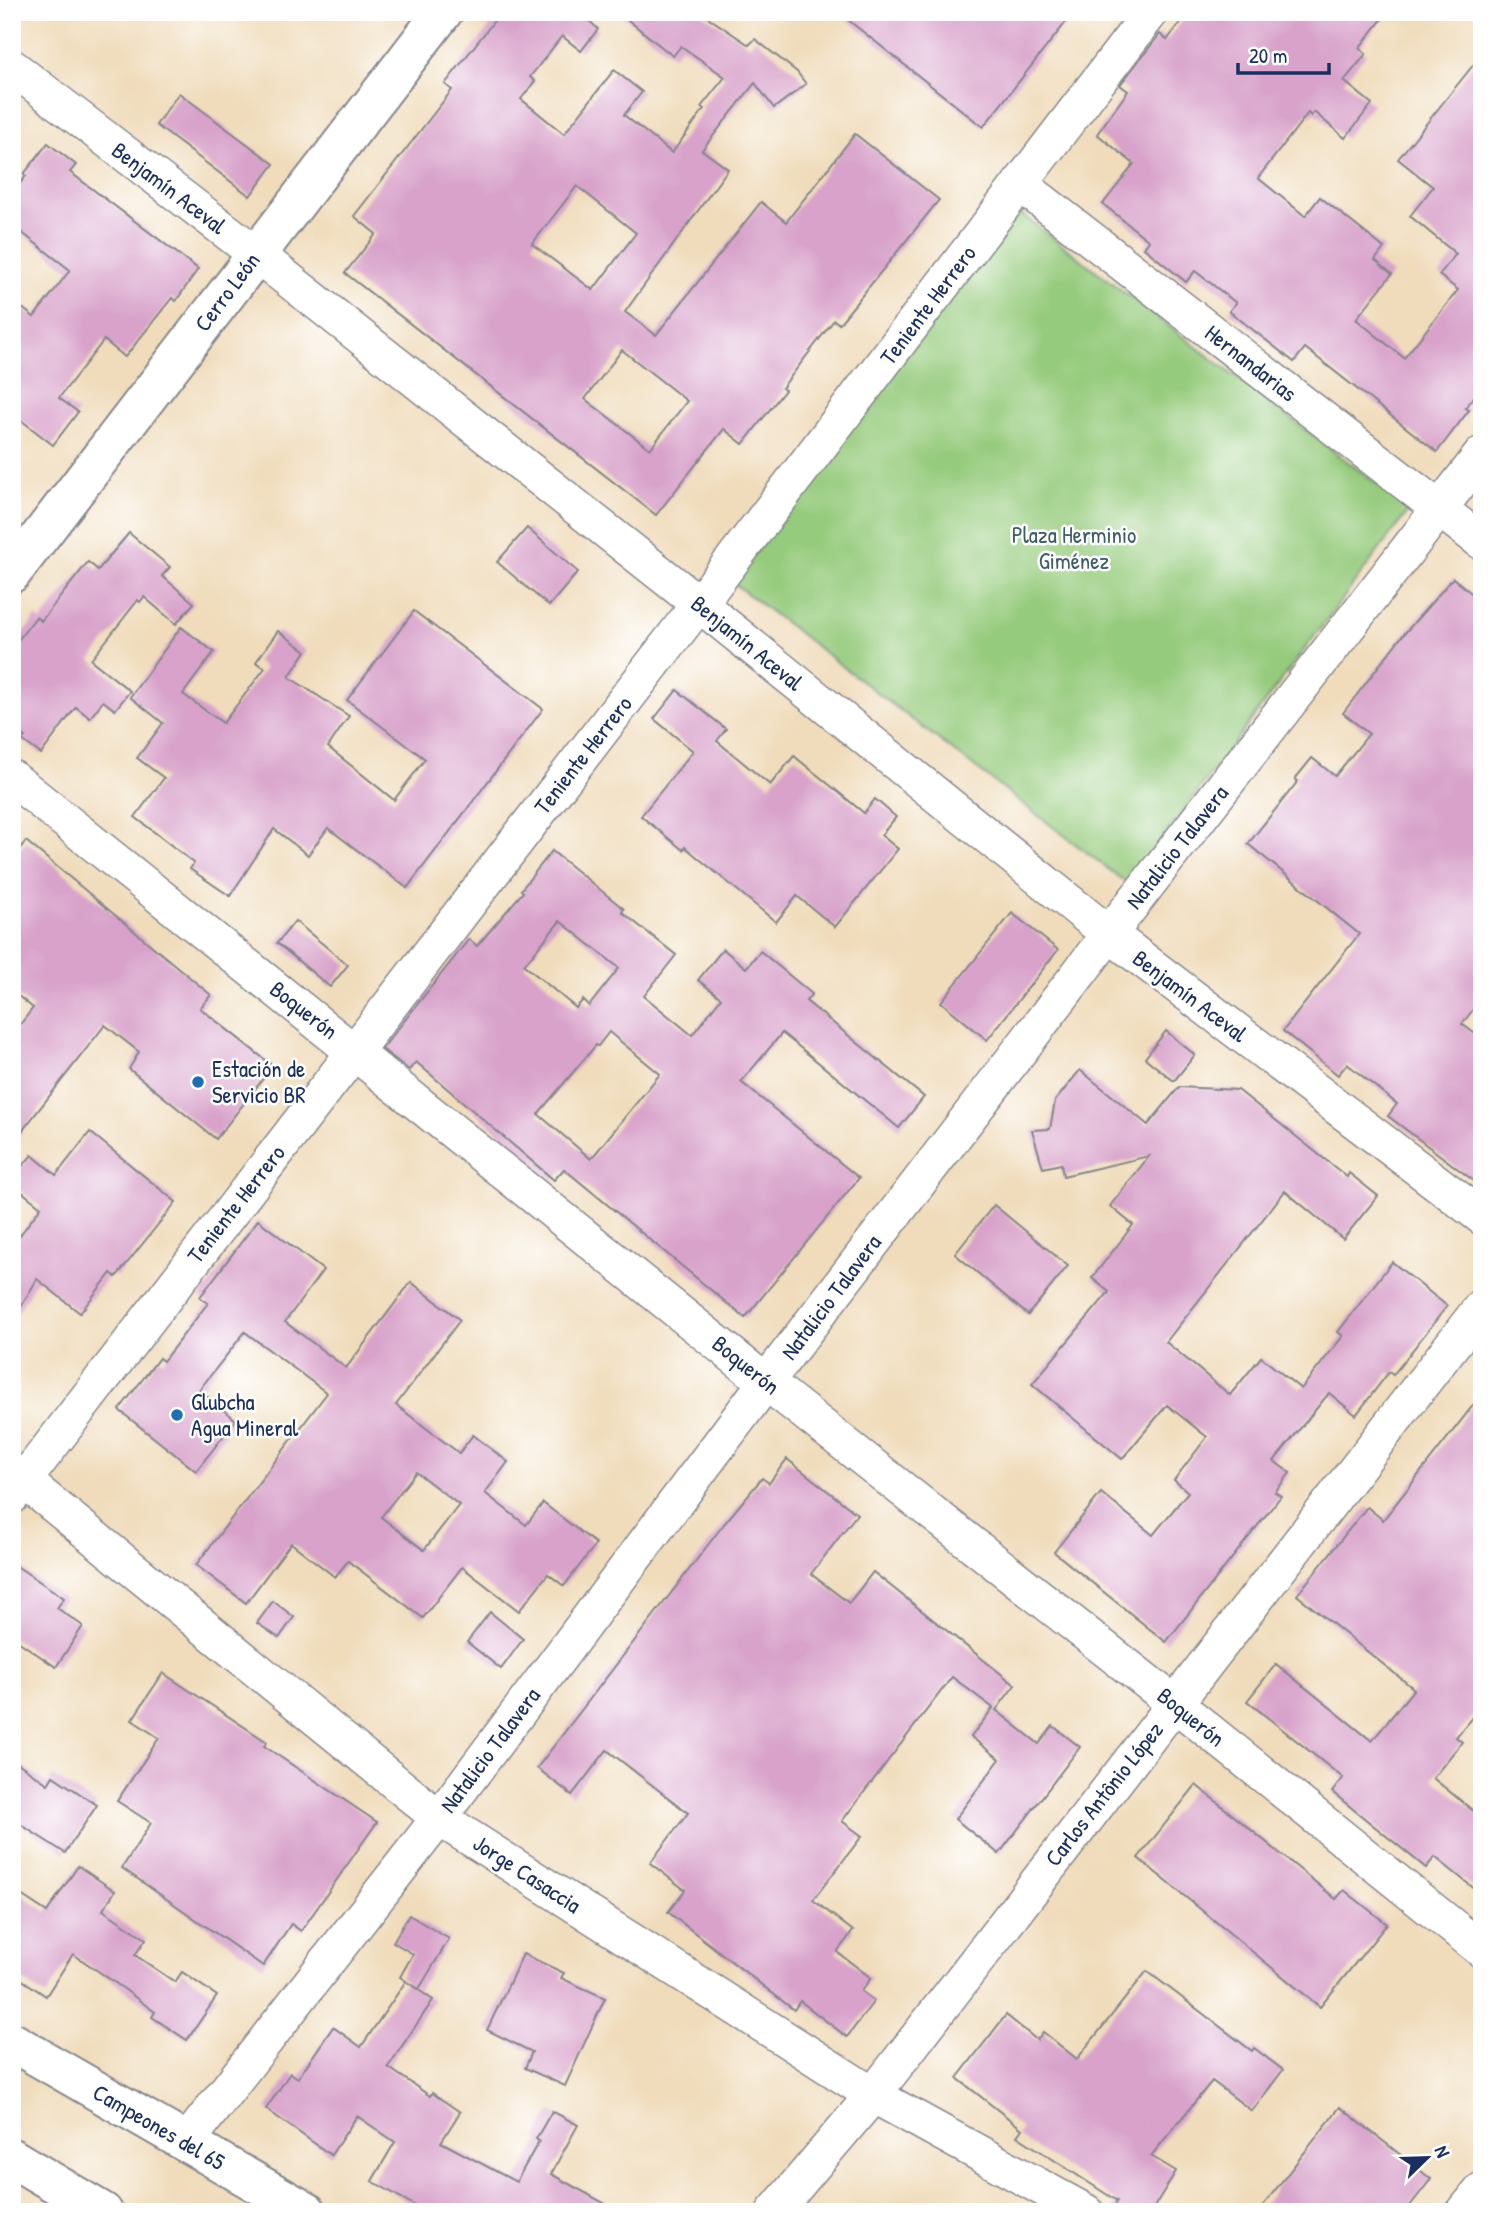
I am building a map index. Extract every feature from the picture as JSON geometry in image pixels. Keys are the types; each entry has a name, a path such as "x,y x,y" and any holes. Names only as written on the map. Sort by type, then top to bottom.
{"main road":[{"name":"Cerro León","path":"12,573 443,12"},
{"name":"Campeones del 65","path":"12,2042 307,2212"},
{"path":"12,2158 103,2212"}],"street":[{"name":"Teniente Herrero","path":"16,1483 355,1050 1151,12"},
{"name":"Benjamín Aceval","path":"12,67 256,254 699,604 1109,934 1482,1217"},
{"name":"Hernandarias","path":"1020,184 1482,542"},
{"name":"Natalicio Talavera","path":"185,2144 439,1818 766,1382 1109,934 1482,454"},
{"name":"Boquerón","path":"12,778 355,1050 766,1382 1482,1950"},
{"name":"Carlos Antônio López","path":"774,2212 873,2095 1482,1306"},
{"name":"Jorge Casaccia","path":"16,1483 439,1818 873,2095 1086,2212"},
{"path":"1464,2212 1482,2190"}],"green space":[{"name":"Plaza Herminio Giménez","path":"1017,211 1410,509 1128,884 732,582"}],"building":[{"path":"501,12 580,12 598,29 581,51 562,36 530,77 535,81 521,99 564,134 614,70 642,92 624,115 672,153 704,109 701,107 725,77 681,46 673,56 618,12 700,12 749,45 755,39 797,72 806,84 774,108 755,83 702,150 728,169 625,312 656,335 761,202 786,222 855,134 939,200 839,324 834,320 743,444 724,429 656,515 345,273 376,234 354,216 452,90 445,84","holes":["577,186 636,233 593,290 532,244","622,350 687,401 650,449 585,399"]},
{"path":"838,12 1074,12 983,127"},
{"path":"1189,12 1388,12 1359,48 1366,54 1344,81 1372,104 1345,138 1314,112 1311,116 1308,113 1258,178 1305,216 1320,197 1384,248 1375,260 1392,274 1356,319 1404,358 1458,290 1439,275 1456,254 1410,216 1433,187 1398,159 1482,54 1482,387 1465,408 1469,410 1437,452 1305,348 1294,362 1229,311 1236,303 1195,271 1186,282 1144,248 1149,241 1103,204 1134,164 1097,134 1128,91 1120,85 1160,34 1167,40"},
{"path":"179,93 274,164 250,196 156,125"},
{"path":"48,143 76,165 70,172 198,269 176,301 172,298 125,357 104,340 59,398 78,412 53,445 12,413 12,300 34,317 70,270 12,225 12,193"},
{"path":"527,528 578,572 549,606 497,562"},
{"path":"129,533 170,567 162,576 194,603 176,624 144,597 140,602 138,600 91,660 130,691 115,710 103,701 90,718 76,707 41,754 22,740 25,737 12,728 12,648 36,617 41,621 88,562 98,570"},
{"path":"1453,578 1482,602 1482,998 1462,1024 1482,1039 1482,1187 1388,1116 1397,1104 1347,1064 1338,1075 1283,1031 1359,934 1248,844 1298,781 1295,779 1312,758 1335,776 1369,734 1343,713 1398,641"},
{"path":"414,611 543,709 407,888 328,828 308,855 274,829 230,896 190,869 194,863 135,817 164,778 137,758 163,723 130,697 181,627 214,652 183,694 223,723 265,668 256,662 278,631 306,651 289,677 349,716 328,747 394,800 425,759 347,700"},
{"path":"677,690 726,729 717,741 770,785 794,756 864,813 875,799 896,817 881,835 898,849 835,927 797,896 776,922 685,847 683,850 641,816 693,751 654,719"},
{"path":"26,841 211,995 200,1008 273,1066 216,1139 129,1069 139,1052 105,1025 12,1144 12,1035 33,1008 12,991 12,858"},
{"path":"552,851 624,909 622,912 676,955 644,996 692,1035 721,998 698,980 723,949 746,968 760,951 812,994 806,1001 924,1097 899,1128 782,1033 741,1082 859,1178 745,1318 564,1169 554,1180 416,1062 409,1070 382,1049 469,939 477,946 523,892 521,890","holes":["560,921 619,968 589,1006 583,1000 576,1008 524,965","609,1032 660,1074 591,1159 538,1114"]},
{"path":"1012,913 1058,950 987,1040 941,1002"},
{"path":"295,921 348,965 330,987 277,943"},
{"path":"1166,1031 1195,1055 1174,1081 1145,1058"},
{"path":"1080,1070 1148,1125 1179,1087 1238,1090 1347,1177 1349,1173 1378,1196 1343,1239 1285,1191 1166,1342 1230,1395 1261,1357 1301,1389 1343,1336 1338,1332 1392,1262 1447,1306 1393,1375 1389,1372 1356,1415 1329,1393 1274,1461 1290,1473 1275,1492 1281,1496 1166,1642 1054,1552 1101,1493 1153,1535 1188,1492 1174,1480 1207,1437 1167,1405 1122,1459 1032,1384 1109,1292 1092,1278 1133,1225 1110,1206 1149,1156 1063,1176 1061,1164 1043,1168 1032,1130 1050,1129 1055,1101"},
{"path":"90,1132 176,1202 116,1277 111,1273 80,1313 37,1279 12,1323 12,1246 41,1207 12,1184 12,1178 32,1155 56,1175"},
{"path":"994,1205 1068,1266 1028,1315 955,1254"},
{"path":"258,1220 323,1270 285,1322 346,1368 411,1282 460,1320 396,1405 459,1453 473,1435 508,1462 485,1493 526,1525 543,1503 596,1544 564,1586 548,1574 519,1611 462,1567 423,1618 348,1561 335,1577 291,1543 246,1603 196,1565 327,1393 245,1332 199,1390 236,1420 196,1471 119,1410 159,1358 163,1361 208,1303 200,1297","holes":["416,1472 459,1505 424,1550 381,1517"]},
{"path":"1482,1394 1482,1705 1456,1737 1462,1742 1433,1778 1482,1818 1482,1895 1435,1857 1426,1868 1332,1792 1343,1778 1247,1701 1276,1664 1372,1741 1414,1689 1297,1595 1367,1507 1383,1520"},
{"path":"787,1459 857,1514 811,1574 849,1603 873,1572 1015,1685 996,1710 1039,1744 1053,1726 1080,1747 999,1854 955,1819 1000,1759 971,1737 993,1708 952,1677 842,1821 862,1836 813,1900 853,1931 837,1952 871,1978 861,1991 874,2001 847,2037 800,2001 794,2010 668,1912 685,1890 650,1863 688,1813 607,1750 572,1795 537,1768 724,1524 762,1478 769,1483"},
{"path":"12,1563 64,1598 57,1608 83,1626 56,1667 12,1637"},
{"path":"273,1601 294,1617 279,1638 257,1623"},
{"path":"490,1612 523,1639 501,1669 467,1642"},
{"path":"163,1673 267,1742 264,1746 377,1822 301,1931 291,1924 263,1966 122,1868 151,1823 117,1801 159,1738 132,1720"},
{"path":"12,1759 48,1784 53,1776 97,1805 65,1853 12,1819"},
{"path":"1196,1785 1336,1899 1344,1890 1387,1924 1320,2007 1138,1858"},
{"path":"78,1866 115,1891 103,1910 146,1939 135,1955 175,1982 182,1972 217,1996 187,2040 152,2017 155,2012 73,1954 46,1996 12,1973 12,1889 47,1912"},
{"path":"409,1915 449,1939 419,1989 407,1982 433,2000 388,2067 430,2096 432,2093 460,2112 441,2142 516,2182 552,2111 578,2125 551,2174 620,2212 426,2212 372,2181 395,2142 357,2116 331,2155 266,2109 290,2073 298,2078 333,2027 361,2047 406,1981 400,1977 413,1954 393,1942"},
{"path":"523,1954 564,1973 561,1978 605,1998 565,2086 525,2068 532,2052 487,2030"},
{"path":"1147,1971 1252,2051 1254,2048 1283,2070 1252,2111 1212,2081 1151,2156 1176,2171 1151,2212 1111,2212 1117,2201 1017,2136 1022,2129 957,2078 1006,2015 1037,2040 1043,2032 1077,2059"},
{"path":"1340,2107 1431,2179 1405,2212 1258,2212"}],"place":[{"name":"Estación de Servicio BR","path":"198,1082"},
{"name":"Glubcha Agua Mineral","path":"177,1415"}]}
